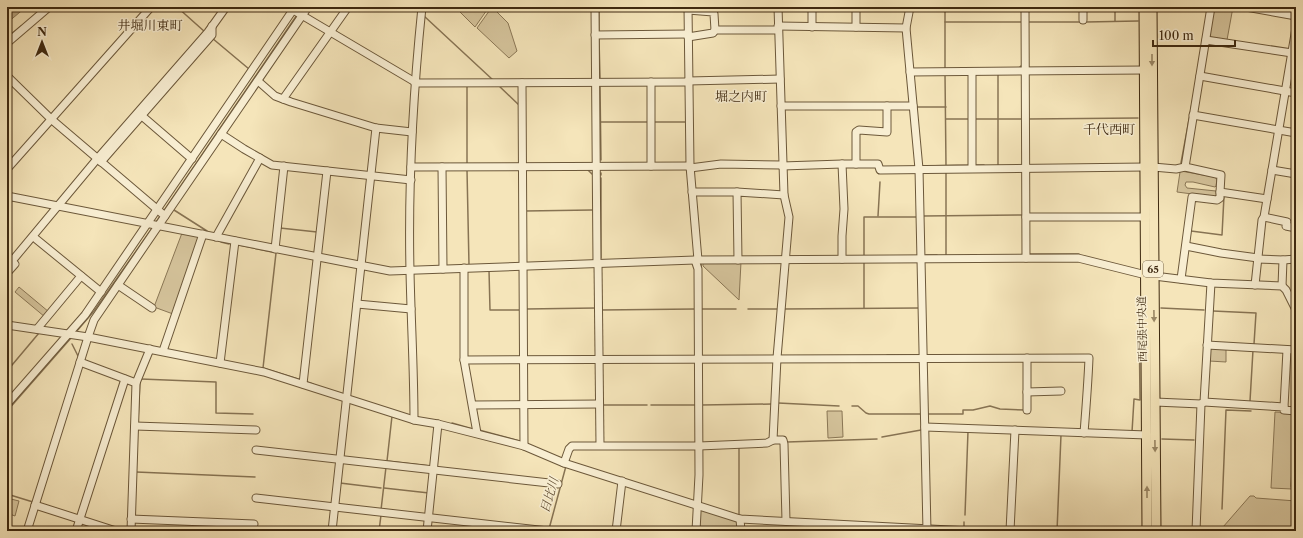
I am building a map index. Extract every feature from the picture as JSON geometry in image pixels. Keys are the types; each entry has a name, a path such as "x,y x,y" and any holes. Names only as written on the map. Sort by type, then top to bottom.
{"main road":[{"name":"西尾張中央道","path":"1144,7 1149,167 1146,217 1155,402 1156,531"},
{"name":"西尾張中央道","path":"1147,531 1150,275 1149,167 1152,7"}],"street":[{"path":"7,43 49,7"},
{"path":"7,170 150,7"},
{"path":"7,273 11,265 60,206 156,96 226,7"},
{"path":"27,531 94,320 118,284 192,159 296,11 308,7"},
{"path":"283,99 348,7"},
{"path":"414,420 410,270 411,167 415,83 422,7"},
{"path":"595,7 600,446"},
{"path":"773,440 784,259 789,217 784,195 782,166 778,7"},
{"path":"812,7 812,27"},
{"path":"856,7 856,27"},
{"path":"910,7 906,28 919,169 927,530"},
{"path":"1024,7 1026,258"},
{"path":"1083,7 1083,20"},
{"path":"1185,167 1212,7"},
{"path":"1246,7 1296,16"},
{"path":"696,531 696,505 699,475 698,265 696,263 690,167 688,9 713,12 715,30"},
{"path":"296,11 415,83 651,82 780,79"},
{"path":"7,404 72,334 100,292 154,224 221,134 258,81 296,11"},
{"path":"595,35 688,36 710,34 715,30 812,27 906,28"},
{"path":"1255,285 1262,220 1264,217 1278,130 1293,55 1296,28"},
{"path":"1206,40 1293,55"},
{"path":"910,72 1145,70"},
{"path":"972,72 972,168"},
{"path":"1200,76 1296,93"},
{"path":"8,79 51,119 161,213"},
{"path":"258,81 275,96 283,99 376,128 412,132"},
{"path":"651,82 651,166"},
{"path":"522,83 524,446"},
{"path":"99,160 142,116 156,96"},
{"path":"781,106 913,106"},
{"path":"856,164 856,132 859,130 887,132 887,106"},
{"path":"1193,115 1296,133"},
{"path":"142,116 192,159"},
{"path":"332,531 376,128"},
{"path":"221,134 272,165 411,180"},
{"path":"216,237 260,158"},
{"path":"411,167 690,167 721,164 782,166 878,164 880,170 1149,167 1176,169 1185,167 1221,175 1220,198 1217,200 1192,197 1181,279"},
{"path":"842,164 844,209 842,259"},
{"path":"275,249 284,166"},
{"path":"442,167 443,269"},
{"path":"1272,170 1296,174"},
{"path":"303,384 327,171"},
{"path":"692,192 737,192 784,195"},
{"path":"737,192 738,260"},
{"path":"1220,192 1267,199"},
{"path":"7,196 154,224 317,258 390,271 697,260 1078,258 1150,275 1211,283 1282,286 1286,290 1296,310"},
{"path":"11,265 36,239 60,206"},
{"path":"1026,217 1146,217"},
{"path":"1264,217 1287,222 1286,226 1296,228"},
{"path":"163,351 203,234"},
{"path":"36,239 100,292"},
{"path":"220,363 235,241"},
{"path":"1186,246 1258,259 1296,259"},
{"path":"1282,286 1283,260"},
{"path":"464,268 464,360 473,405 476,433"},
{"path":"37,329 81,276"},
{"path":"1196,531 1202,403 1211,283"},
{"path":"118,284 152,308"},
{"path":"357,304 411,309"},
{"path":"7,325 72,334 264,372 414,420 438,424 524,446 564,463 740,519 786,521 833,528 969,531"},
{"path":"1207,346 1296,350"},
{"path":"131,531 136,383 150,349"},
{"path":"1284,407 1287,350"},
{"path":"464,360 923,357 1089,358 1088,394 1084,433"},
{"path":"1027,358 1027,410"},
{"path":"80,362 136,383"},
{"path":"76,531 125,379"},
{"path":"1027,392 1061,391"},
{"path":"1155,402 1284,407 1284,410 1296,410"},
{"path":"473,405 599,404"},
{"path":"427,531 438,424"},
{"path":"135,426 256,430"},
{"path":"925,427 1147,435"},
{"path":"1010,531 1015,430"},
{"path":"564,463 569,449 572,446 699,446 767,443 773,440 783,440 786,521"},
{"path":"256,450 558,484"},
{"path":"1296,466 1296,486"},
{"path":"616,531 622,481"},
{"path":"256,498 548,531"},
{"path":"35,505 116,531"},
{"path":"131,519 254,524"},
{"path":"740,519 741,531"}],"shaded area":[{"path":"7,7 26,7 7,23"},
{"path":"455,7 489,7 475,27"},
{"path":"492,7 508,23 517,51 509,58 477,28"},
{"path":"1214,7 1233,7 1227,40 1210,37 1209,34"},
{"path":"1181,171 1214,177 1217,179 1215,187 1193,182 1186,182 1185,185 1187,188 1216,191 1218,195 1215,197 1177,192"},
{"path":"182,233 197,236 198,239 173,314 154,307"},
{"path":"703,262 741,262 739,300 703,266"},
{"path":"19,287 49,312 45,317 15,292"},
{"path":"1213,348 1226,349 1226,362 1209,361 1210,350"},
{"path":"827,411 842,411 843,437 828,438"},
{"path":"1275,412 1294,413 1296,415 1292,489 1271,488"},
{"path":"1250,496 1254,496 1256,498 1296,501 1296,531 1223,531 1223,527"},
{"path":"7,498 19,501 15,516 7,513"},
{"path":"701,509 738,520 738,527 699,528 699,510"}],"waterway":[{"path":"177,7 205,32"},
{"path":"599,7 599,30"},
{"path":"945,7 945,69"},
{"path":"1115,7 1115,21"},
{"path":"163,212 297,15"},
{"path":"424,16 493,80"},
{"path":"1086,22 1138,21"},
{"path":"945,22 1022,22"},
{"path":"1028,22 1082,22"},
{"path":"10,35 21,26"},
{"path":"212,38 249,69"},
{"path":"599,39 600,78"},
{"path":"1019,68 1022,65 1022,53"},
{"path":"945,74 946,166"},
{"path":"998,74 998,165"},
{"path":"1022,76 1022,84"},
{"path":"467,85 467,164"},
{"path":"498,85 520,106"},
{"path":"600,87 601,160"},
{"path":"1181,163 1193,98"},
{"path":"916,107 946,107"},
{"path":"1028,119 1138,118"},
{"path":"946,119 970,119"},
{"path":"974,119 1022,119"},
{"path":"601,122 649,122"},
{"path":"654,122 686,122"},
{"path":"924,166 970,164"},
{"path":"976,165 984,165"},
{"path":"587,169 592,174"},
{"path":"467,170 469,265"},
{"path":"946,171 946,255"},
{"path":"1184,171 1192,172"},
{"path":"601,178 601,258"},
{"path":"878,216 880,182"},
{"path":"1191,231 1222,235 1224,196"},
{"path":"174,210 207,231"},
{"path":"525,211 592,210"},
{"path":"156,222 161,215"},
{"path":"923,216 1023,215"},
{"path":"864,256 864,217 918,217"},
{"path":"76,332 94,311 153,227"},
{"path":"280,228 317,232"},
{"path":"221,242 229,244"},
{"path":"239,245 272,252"},
{"path":"1028,252 1030,254 1079,254"},
{"path":"276,253 263,368 301,380"},
{"path":"926,255 937,255"},
{"path":"864,262 864,308"},
{"path":"489,270 490,310 521,310"},
{"path":"526,309 596,308"},
{"path":"783,309 919,308"},
{"path":"1161,308 1204,310"},
{"path":"601,310 695,309"},
{"path":"701,309 736,309"},
{"path":"748,309 778,309"},
{"path":"1132,432 1134,399 1140,400 1139,310"},
{"path":"1213,311 1256,313 1254,344"},
{"path":"7,371 39,333"},
{"path":"7,411 71,338"},
{"path":"72,344 78,356"},
{"path":"1250,401 1253,350"},
{"path":"887,355 919,355"},
{"path":"141,379 216,382 216,413 253,414"},
{"path":"138,421 140,381"},
{"path":"307,382 313,384"},
{"path":"701,403 701,405 772,404"},
{"path":"778,403 839,406"},
{"path":"603,405 647,405"},
{"path":"651,405 695,405"},
{"path":"852,406 858,406 869,414 922,414"},
{"path":"928,414 963,414 963,410 973,410 990,406 1000,409 1025,410"},
{"path":"1222,509 1226,410 1251,411"},
{"path":"392,416 387,461 430,466"},
{"path":"452,423 473,429"},
{"path":"479,430 520,441"},
{"path":"882,437 921,430"},
{"path":"965,515 968,431"},
{"path":"1057,531 1061,435"},
{"path":"787,442 877,439"},
{"path":"1162,439 1194,440"},
{"path":"739,447 739,515"},
{"name":"目比川","path":"566,466 549,529 568,531"},
{"path":"381,510 386,467"},
{"path":"136,472 255,477"},
{"path":"340,483 381,488"},
{"path":"384,488 429,493"},
{"path":"7,494 33,502"},
{"path":"379,531 381,515"},
{"path":"963,528 964,522"},
{"path":"787,525 787,531"},
{"path":"117,529 125,531"}],"district":[{"name":"井堀川東町","path":"150,25"},
{"name":"堀之内町","path":"741,96"},
{"name":"千代西町","path":"1109,129"}]}
